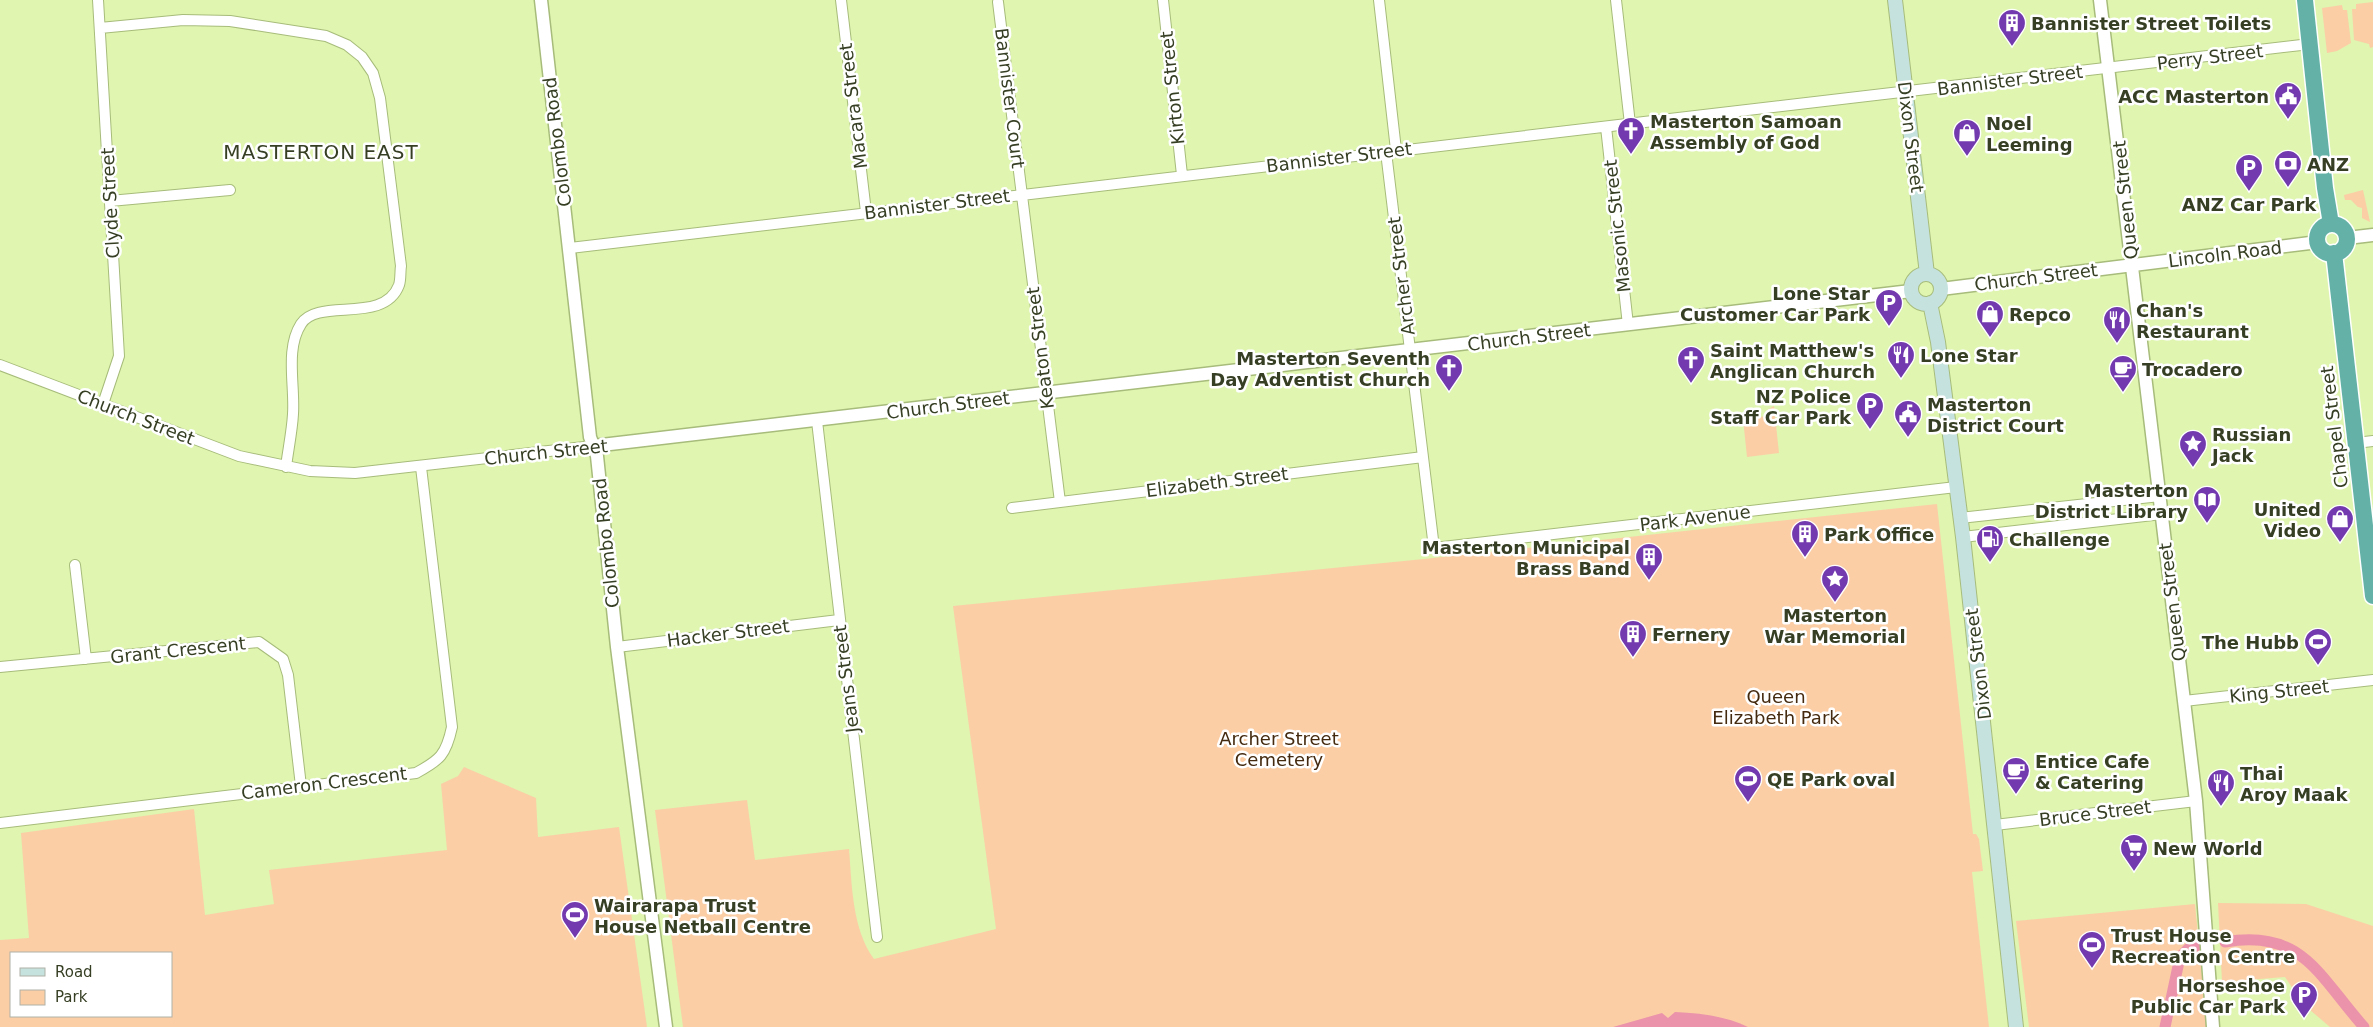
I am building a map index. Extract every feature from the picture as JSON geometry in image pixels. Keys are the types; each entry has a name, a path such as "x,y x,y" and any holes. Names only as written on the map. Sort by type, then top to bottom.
{"highway":[{"path":"2305,0 2325,188 2331,224"},
{"path":"2331,224 2340,226 2347,238 2344,248 2334,253 2325,252 2318,242 2320,230 2331,224"},
{"name":"Chapel Street","path":"2334,253 2373,596"}],"main road":[{"name":"Dixon Street","path":"1895,0 1927,274"},
{"path":"1927,274 1937,279 1941,289 1939,295 1930,303 1918,301 1911,291 1914,280 1927,274"},
{"name":"Dixon Street","path":"1930,303 1938,342 1963,538 2016,1027"}],"street":[{"name":"Clyde Street","path":"98,0 119,356 103,404"},
{"name":"Colombo Road","path":"541,0 588,419 596,456 617,647 666,1027"},
{"name":"Macara Street","path":"841,0 866,212"},
{"name":"Kirton Street","path":"1163,0 1182,176"},
{"name":"Archer Street","path":"1379,0 1410,352 1434,548"},
{"path":"1616,0 1630,124"},
{"name":"Queen Street","path":"2100,0 2196,801 2213,1027"},
{"name":"Bannister Court","path":"998,2 1022,194"},
{"path":"100,28 183,20 230,21 317,35 347,45 362,57 373,73 380,98 400,266 399,284 390,298 375,306 317,314 302,322 295,336 292,352 293,414 286,467"},
{"name":"Perry Street","path":"2109,69 2310,44"},
{"name":"Bannister Street","path":"570,248 866,212 2109,69"},
{"name":"Masonic Street","path":"1606,127 1628,325"},
{"path":"110,201 230,190"},
{"name":"Keaton Street","path":"1022,194 1045,394 1060,502"},
{"path":"2347,238 2373,235"},
{"name":"Lincoln Road","path":"2132,265 2318,242"},
{"name":"Church Street","path":"1941,289 2132,265"},
{"name":"Church Street","path":"0,365 239,456 286,467 355,473 1410,352 1911,291"},
{"name":"Jeans Street","path":"817,421 877,937"},
{"path":"2356,443 2373,441"},
{"name":"Elizabeth Street","path":"1012,508 1423,457"},
{"name":"Cameron Crescent","path":"0,823 416,773 437,762 448,746 452,727 420,467"},
{"name":"Park Avenue","path":"1434,548 1956,487"},
{"path":"1960,518 2160,496"},
{"path":"1963,538 2162,514"},
{"path":"75,566 86,659"},
{"name":"Hacker Street","path":"617,647 839,620"},
{"name":"Grant Crescent","path":"0,667 259,642 282,659 288,675 301,786"},
{"name":"King Street","path":"2184,701 2373,680"},
{"name":"Bruce Street","path":"1995,825 2196,801"}],"green space":[{"path":"2373,2 2373,47 2370,48 2369,44 2354,40 2352,9 2356,9 2356,4"},
{"path":"2342,5 2343,10 2347,10 2351,43 2337,51 2327,53 2322,8"},
{"path":"2363,190 2370,222 2362,218 2362,208 2358,207 2351,200 2345,200 2344,195"},
{"path":"1774,406 1779,453 1747,457 1743,419 1767,416 1767,410"},
{"path":"1937,504 1973,834 1976,834 1979,839 1983,871 1972,872 1989,1027 683,1027 655,810 747,800 755,860 849,849 852,892 857,921 861,934 874,959 996,929 953,606 1424,559"},
{"path":"464,767 536,798 538,837 619,827 647,1027 0,1027 0,940 29,938 21,833 194,809 205,915 274,904 269,870 447,850 441,784 458,776"},
{"path":"2218,903 2306,904 2373,926 2373,1027 2330,1027 2303,1004 2285,977 2222,982"},
{"name":"Trust House Recreation Centre","path":"2195,904 2207,1027 2029,1027 2016,921"}],"shaded area":[{"path":"1675,1012 1712,1016 1748,1027 1613,1027 1662,1013 1668,1018"}],"waterway":[{"path":"2225,942 2252,940 2273,942 2292,950 2321,975 2364,1027"},
{"path":"2165,1027 2180,957 2188,949 2196,946"}],"place":[{"name":"Bannister Street Toilets","path":"2012,47"},
{"name":"ACC Masterton","path":"2288,120"},
{"name":"Masterton Samoan Assembly of God","path":"1631,155"},
{"name":"Noel Leeming","path":"1967,157"},
{"name":"ANZ","path":"2288,188"},
{"name":"ANZ Car Park","path":"2249,192"},
{"name":"Lone Star Customer Car Park","path":"1889,327"},
{"name":"Repco","path":"1990,338"},
{"name":"Chan's Restaurant","path":"2117,344"},
{"name":"Lone Star","path":"1901,379"},
{"name":"Saint Matthew's Anglican Church","path":"1691,384"},
{"name":"Masterton Seventh Day Adventist Church","path":"1449,392"},
{"name":"Trocadero","path":"2123,393"},
{"name":"NZ Police Staff Car Park","path":"1870,430"},
{"name":"Masterton District Court","path":"1908,438"},
{"name":"Russian Jack","path":"2193,468"},
{"name":"Masterton District Library","path":"2207,524"},
{"name":"United Video","path":"2340,543"},
{"name":"Park Office","path":"1805,558"},
{"name":"Challenge","path":"1990,563"},
{"name":"Masterton Municipal Brass Band","path":"1649,581"},
{"name":"Masterton War Memorial","path":"1835,603"},
{"name":"Fernery","path":"1633,658"},
{"name":"The Hubb","path":"2318,666"},
{"name":"Entice Cafe & Catering","path":"2016,795"},
{"name":"QE Park oval","path":"1748,803"},
{"name":"Thai Aroy Maak","path":"2221,807"},
{"name":"New World","path":"2134,872"},
{"name":"Wairarapa Trust House Netball Centre","path":"575,939"},
{"name":"Trust House Recreation Centre","path":"2092,969"},
{"name":"Horseshoe Public Car Park","path":"2304,1019"}],"district":[{"name":"MASTERTON EAST","path":"321,152"}],"park label":[{"name":"Queen Elizabeth Park","path":"1776,706"},
{"name":"Archer Street Cemetery","path":"1279,748"}]}
